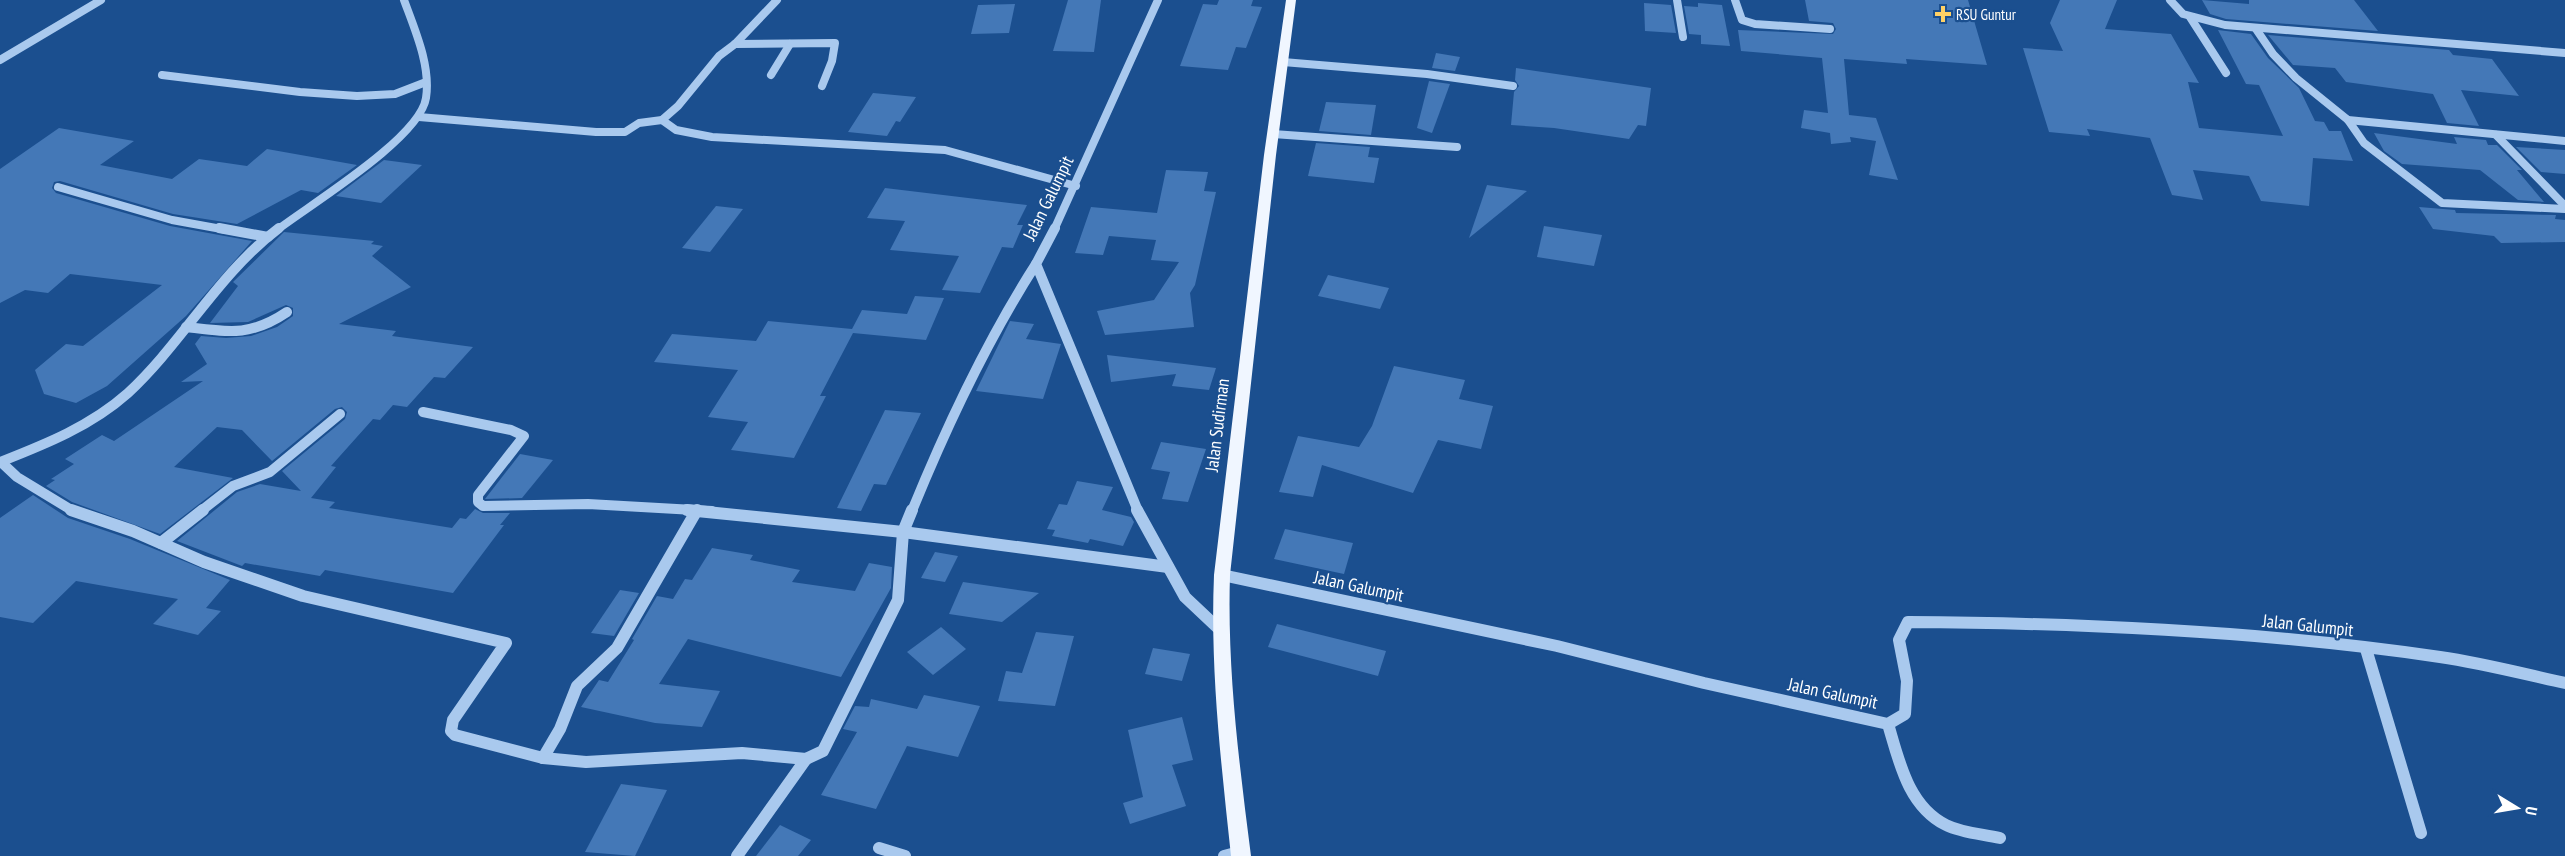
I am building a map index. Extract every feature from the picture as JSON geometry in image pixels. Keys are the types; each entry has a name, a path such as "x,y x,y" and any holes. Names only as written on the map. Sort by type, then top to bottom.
{"main road":[{"name":"Jalan Sudirman","path":"1234,855 1220,630 1222,575 1273,134 1291,0"}],"street":[{"path":"0,60 101,0"},
{"path":"404,0 419,46 423,83 428,97 419,117 373,160 265,236 241,260 151,372 104,412 70,432 0,462 17,477 73,511 161,543 204,562 295,594 506,643 453,720 451,731 455,735 504,750 543,758 586,762 742,753 806,759"},
{"path":"419,117 614,133 627,132 639,123 662,120 678,106 719,56 735,44 777,0"},
{"name":"Jalan Galumpit","path":"1158,0 1076,186 1036,264 1143,523 1185,597 1220,630"},
{"path":"1677,0 1683,37"},
{"path":"1735,0 1742,20 1755,24 1830,28"},
{"path":"2170,0 2178,11 2190,17 2256,29 2565,53"},
{"path":"2190,17 2226,73"},
{"path":"2256,29 2273,54 2296,78 2348,120 2352,129 2391,165 2407,174 2436,200 2449,204 2565,207"},
{"path":"735,44 835,43 832,61 822,86"},
{"path":"771,75 790,44"},
{"path":"1283,62 1427,74 1514,86"},
{"path":"162,75 345,95 376,96 405,91 423,83"},
{"path":"662,120 669,128 678,131 724,137 795,144 928,147 1003,164 1076,186"},
{"path":"2348,120 2565,141"},
{"path":"1273,134 1457,147"},
{"path":"2496,135 2565,207"},
{"path":"58,187 172,220 265,236"},
{"path":"737,856 806,759 823,751 898,600 903,532 948,422 1007,309 1036,264"},
{"path":"186,327 245,333 268,325 287,312"},
{"path":"423,412 511,430 524,436 518,447 478,495 478,502 483,506 588,504 698,510 903,532 1168,567"},
{"path":"161,543 233,486 270,472 340,414"},
{"path":"543,758 561,729 577,686 617,648 698,510"},
{"name":"Jalan Galumpit","path":"1222,575 1557,646 1704,683 1888,724 1905,714 1906,678 1899,638 1900,629 1908,622 2127,626 2366,649 2462,661 2565,683"},
{"path":"2366,649 2421,832"},
{"path":"1888,724 1910,791 1926,812 1948,826 2000,838"},
{"path":"879,848 905,856"}],"building":[{"path":"1068,0 1101,0 1094,52 1053,51"},
{"path":"1219,0 1253,0 1251,6 1262,7 1246,48 1236,47 1228,70 1180,66 1203,4 1217,5"},
{"path":"1805,0 1968,0 1987,65 1906,59 1907,64 1844,59 1849,115 1876,118 1898,180 1869,175 1876,141 1850,137 1851,142 1831,144 1830,133 1801,128 1804,110 1828,113 1822,58 1741,51 1738,30 1833,34 1836,29 1833,23 1809,21"},
{"path":"2060,0 2117,0 2105,29 2171,34 2199,83 2188,82 2199,128 2283,136 2259,85 2246,84 2218,30 2251,34 2268,58 2299,88 2315,121 2324,122 2329,131 2341,131 2353,161 2313,158 2309,206 2261,201 2249,176 2193,170 2203,200 2172,195 2150,138 2087,129 2090,136 2049,132 2023,48 2063,51 2050,23"},
{"path":"2202,0 2249,4 2249,0 2354,0 2378,31 2226,19 2210,14"},
{"path":"1644,3 1671,5 1676,33 1645,31"},
{"path":"1698,3 1722,5 1730,46 1701,44 1701,35 1689,34 1684,6 1698,7"},
{"path":"1015,4 1009,33 971,34 978,5"},
{"path":"2268,35 2449,50 2453,55 2492,59 2519,96 2461,90 2479,126 2447,123 2433,94 2346,82 2335,68 2293,65"},
{"path":"1436,53 1460,57 1455,71 1432,68"},
{"path":"1516,68 1651,88 1646,126 1638,125 1629,139 1554,128 1511,125 1514,92 1519,86 1515,80"},
{"path":"1429,81 1450,84 1432,133 1417,128"},
{"path":"873,93 916,97 900,122 896,121 887,136 848,132"},
{"path":"1326,102 1376,105 1371,135 1319,131"},
{"path":"59,128 134,141 100,165 172,179 199,159 247,166 267,149 357,165 318,193 301,190 237,224 173,214 60,181 54,182 52,188 56,193 170,226 252,241 186,316 107,386 76,403 44,394 35,370 66,344 83,346 162,285 70,274 48,293 25,290 0,303 0,169"},
{"path":"2374,133 2457,144 2454,137 2486,140 2488,145 2497,145 2522,170 2517,170 2544,202 2518,200 2480,170 2402,164 2384,151"},
{"path":"1316,143 1370,147 1368,157 1379,158 1374,183 1308,176"},
{"path":"2516,147 2565,150 2565,174 2541,172"},
{"path":"384,160 422,165 381,203 336,196"},
{"path":"1166,170 1208,172 1204,191 1216,192 1195,285 1190,293 1194,327 1105,335 1097,311 1154,300 1179,262 1151,260 1156,240 1109,236 1103,255 1075,253 1091,207 1157,213"},
{"path":"1487,185 1527,191 1469,238"},
{"path":"885,188 1027,205 1017,225 1023,225 1013,248 1002,247 980,293 942,290 959,256 890,250 905,221 867,218"},
{"path":"716,206 743,209 710,252 682,248"},
{"path":"2419,207 2455,210 2456,213 2556,215 2555,219 2565,220 2565,242 2501,243 2494,236 2433,229"},
{"path":"1544,226 1602,235 1594,266 1537,257"},
{"path":"284,232 374,241 371,244 383,246 372,256 411,287 339,324 396,331 392,336 473,347 445,378 434,377 407,407 393,405 380,420 373,419 331,466 336,467 311,498 335,502 329,508 452,528 460,518 466,519 475,509 483,513 510,513 500,525 504,525 453,593 325,570 320,576 245,563 242,566 177,541 237,492 260,484 301,491 282,471 345,419 347,412 342,407 335,409 272,461 242,430 217,427 174,467 233,478 160,534 72,502 46,486 55,480 51,479 74,464 65,459 102,435 114,441 203,381 181,382 207,364 195,344 201,336 226,338 251,336 277,327 293,316 293,308 286,305 248,322 210,323 238,286 233,282"},
{"path":"1328,275 1389,288 1380,309 1318,296"},
{"path":"915,296 944,298 926,340 853,333 820,396 826,396 794,458 731,450 748,422 708,417 738,370 654,362 672,334 756,341 768,321 852,329 862,310 907,314"},
{"path":"1010,321 1034,324 1026,339 1061,344 1043,399 976,391"},
{"path":"1107,355 1216,368 1209,390 1172,386 1176,374 1111,382"},
{"path":"1394,366 1465,380 1459,399 1493,406 1481,449 1438,440 1413,493 1322,465 1313,497 1279,492 1298,436 1359,447 1372,426"},
{"path":"885,410 921,413 886,485 874,484 861,511 837,508"},
{"path":"1161,442 1206,449 1188,502 1162,499 1170,472 1151,469"},
{"path":"520,454 553,460 522,498 485,499"},
{"path":"1077,481 1113,487 1102,510 1131,517 1134,522 1123,546 1090,539 1088,543 1052,536 1055,530 1047,529 1059,504 1067,505"},
{"path":"33,495 68,518 130,539 230,580 206,608 221,611 198,635 153,624 178,599 76,581 33,623 0,617 0,518"},
{"path":"1285,529 1353,543 1344,574 1274,559"},
{"path":"712,548 753,555 750,560 800,570 792,582 855,591 869,563 892,567 891,588 841,677 688,639 659,684 720,691 702,727 655,723 581,707 599,680 608,682 657,596 673,599 685,579 692,580"},
{"path":"935,552 958,556 945,582 921,578"},
{"path":"963,582 1039,593 1002,622 949,614"},
{"path":"620,590 639,593 614,636 591,633"},
{"path":"1277,624 1386,651 1378,676 1268,647"},
{"path":"941,627 966,649 933,675 907,652"},
{"path":"1036,632 1074,636 1055,706 998,701 1006,671 1022,673"},
{"path":"1153,648 1190,654 1182,681 1145,674"},
{"path":"924,695 980,706 958,757 907,746 876,809 821,795 857,732 843,729 855,706 869,707 871,699 917,709"},
{"path":"1182,717 1193,760 1172,765 1186,806 1130,824 1123,803 1143,797 1128,730"},
{"path":"621,784 667,790 635,856 585,852"},
{"path":"780,825 811,840 798,856 756,856"}],"place":[{"name":"RSU Guntur","path":"1943,14"}]}
